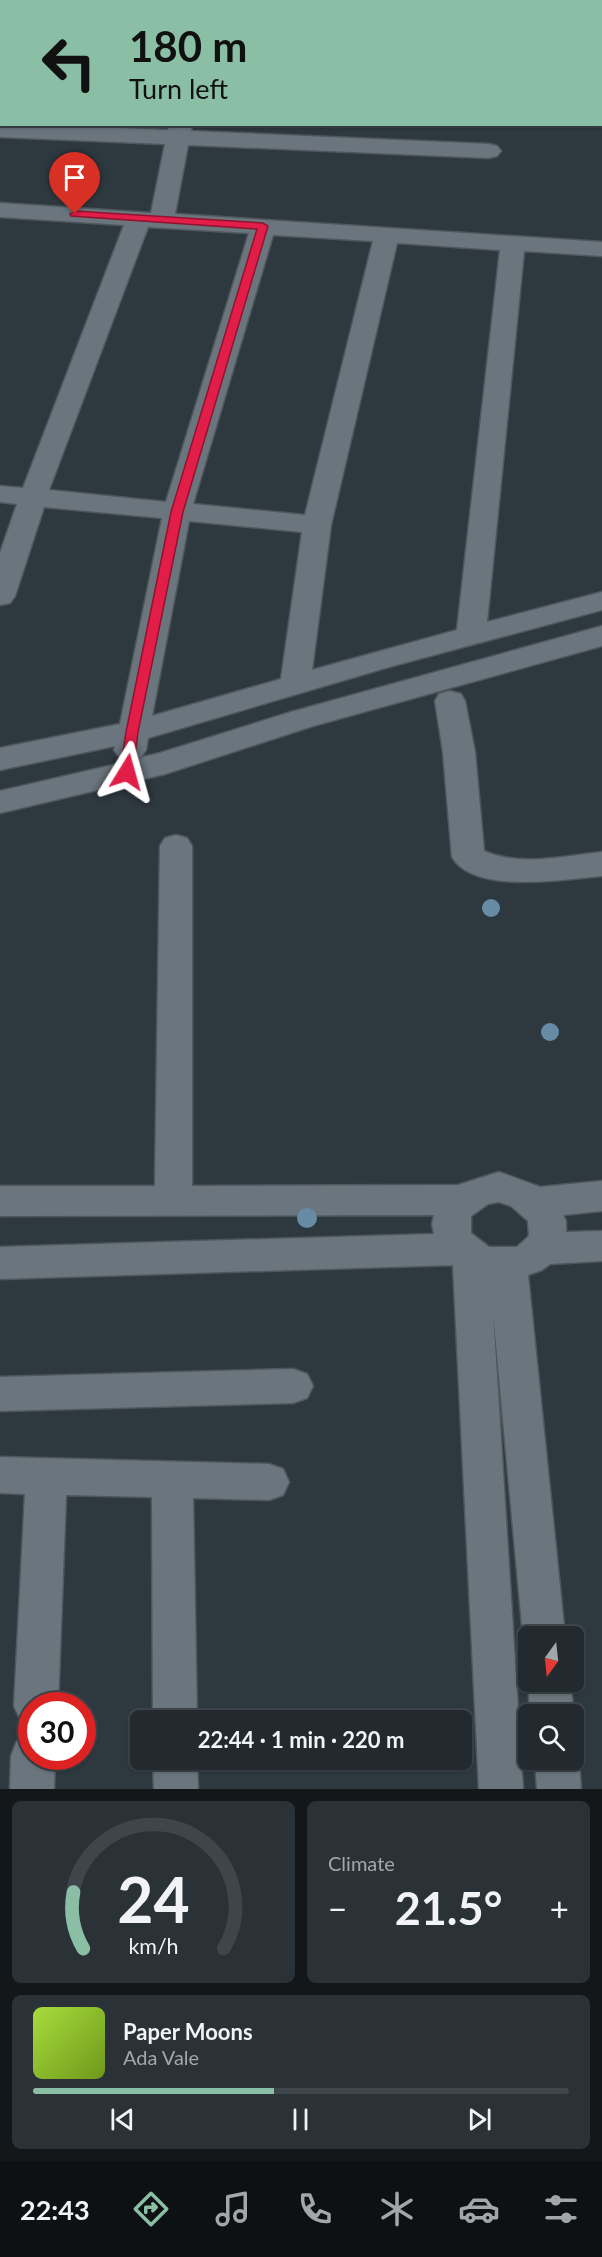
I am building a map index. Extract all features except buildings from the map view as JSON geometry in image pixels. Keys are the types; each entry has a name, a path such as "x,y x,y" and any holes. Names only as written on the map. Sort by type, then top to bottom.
{"street":[{"path":"0,130 179,131 489,151"},
{"path":"0,596 33,498 150,219 179,131"},
{"path":"0,233 5,210 602,249"},
{"path":"127,772 132,732 177,512 263,226"},
{"path":"295,684 317,525 387,234"},
{"path":"471,635 513,242"},
{"path":"0,494 317,525"},
{"path":"0,759 132,732 295,684 602,601"},
{"path":"0,802 165,763 302,719 602,636"},
{"path":"450,702 459,752 468,857 491,867 518,872 602,864"},
{"path":"173,1201 176,846"},
{"path":"0,1201 461,1200 484,1188 499,1187 513,1189 537,1202 545,1213 548,1238 496,1255 454,1238 451,1224 454,1211 461,1200"},
{"path":"537,1202 602,1196"},
{"path":"0,1263 496,1255 602,1246"},
{"path":"496,1255 543,1626"},
{"path":"496,1255 501,1789"},
{"path":"0,1394 293,1386"},
{"path":"0,1475 269,1482"},
{"path":"37,1692 46,1476"},
{"path":"172,1480 175,1710"},
{"path":"32,1789 33,1770"},
{"path":"175,1770 176,1789"},
{"path":"557,1770 560,1789"}],"route":[{"path":"75,214 263,226 177,512 132,732 127,772"}]}
